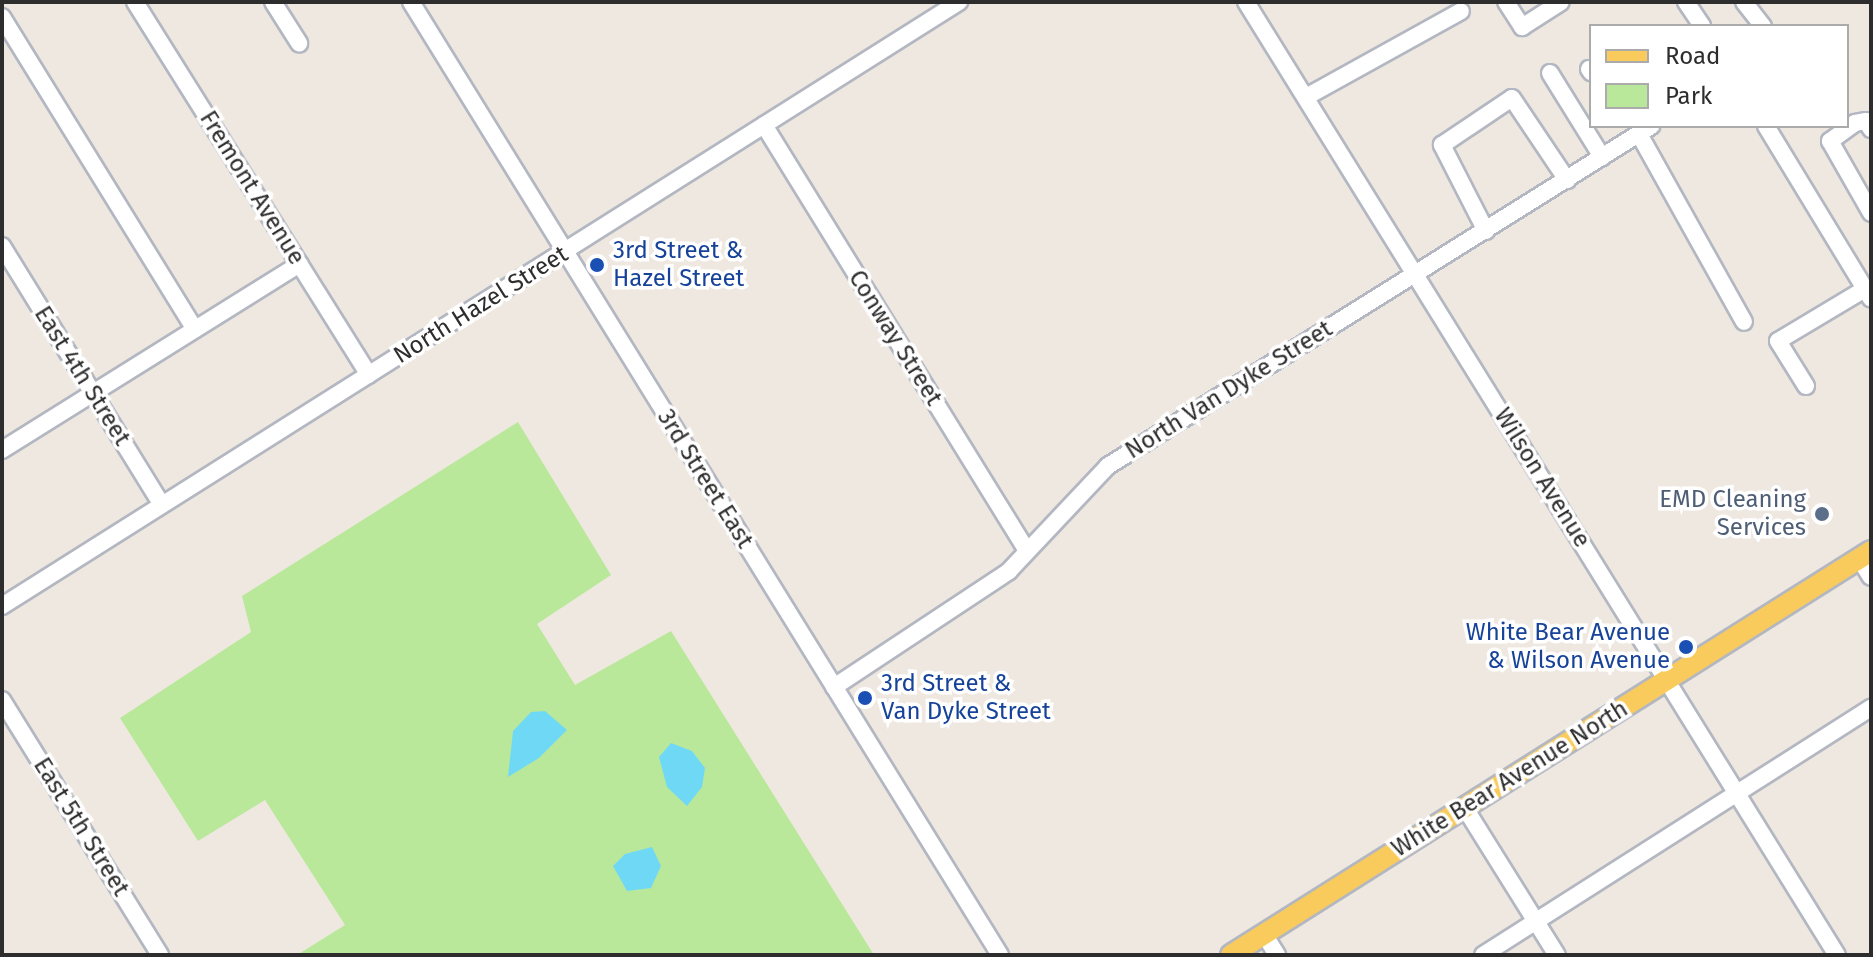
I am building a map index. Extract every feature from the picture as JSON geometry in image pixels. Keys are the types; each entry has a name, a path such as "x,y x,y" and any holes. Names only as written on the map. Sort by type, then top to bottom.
{"main road":[{"name":"White Bear Avenue North","path":"1231,955 1865,554"}],"street":[{"name":"Fremont Avenue","path":"135,2 369,375"},
{"path":"273,2 299,43"},
{"name":"3rd Street East","path":"411,2 1000,955"},
{"name":"North Hazel Street","path":"2,606 959,2"},
{"name":"Wilson Avenue","path":"1246,2 1837,955"},
{"path":"1506,2 1522,27 1561,2"},
{"path":"1686,2 1701,24"},
{"path":"1744,2 1761,24"},
{"path":"1306,97 1461,11"},
{"path":"2,17 195,329"},
{"path":"1550,73 1602,157"},
{"path":"1486,231 1442,145 1512,98 1567,180"},
{"path":"1849,127 1866,121 1871,129"},
{"name":"Conway Street","path":"764,125 1026,550"},
{"path":"1767,128 1868,294 1778,341 1806,386"},
{"path":"1848,128 1830,141 1871,213"},
{"path":"1636,131 1744,322"},
{"name":"North Van Dyke Street","path":"834,687 1009,571 1108,466 1567,180 1636,131"},
{"name":"East 4th Street","path":"2,246 162,505"},
{"path":"1855,272 1871,262"},
{"path":"2,450 300,264"},
{"path":"1865,554 1871,577"},
{"name":"East 5th Street","path":"2,700 160,955"},
{"path":"1483,955 1871,708"},
{"path":"1465,808 1557,955"},
{"path":"1264,934 1277,955"}],"green space":[{"path":"518,422 611,575 537,624 575,685 671,631 874,955 297,955 345,925 265,800 198,841 120,718 251,632 242,596"}],"water":[{"path":"545,711 567,730 539,758 508,777 513,731 531,712"},
{"path":"671,743 692,751 705,768 702,787 687,806 667,787 659,757"},
{"path":"652,847 661,866 651,888 627,891 613,866 625,854"}],"place":[{"name":"3rd Street & Hazel Street","path":"597,265"},
{"name":"EMD Cleaning Services","path":"1822,514"},
{"name":"White Bear Avenue & Wilson Avenue","path":"1686,647"},
{"name":"3rd Street & Van Dyke Street","path":"865,698"}]}
